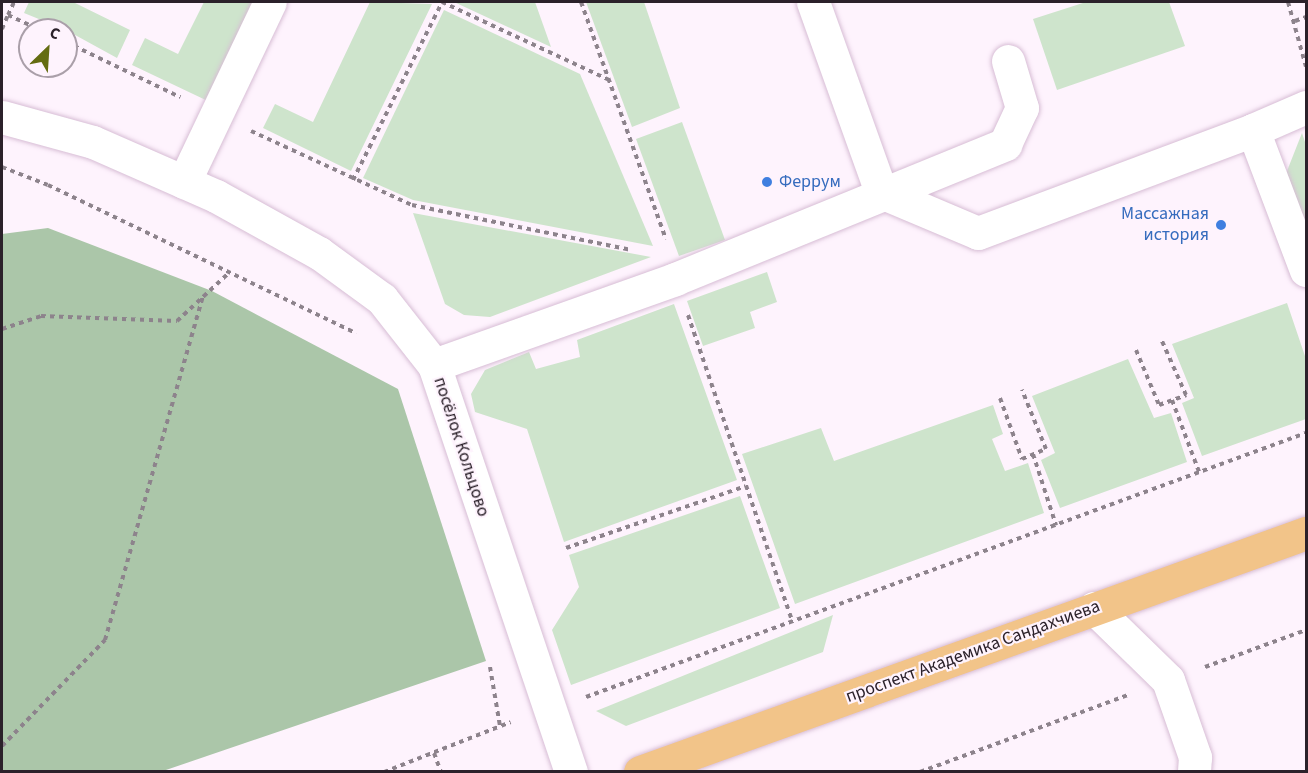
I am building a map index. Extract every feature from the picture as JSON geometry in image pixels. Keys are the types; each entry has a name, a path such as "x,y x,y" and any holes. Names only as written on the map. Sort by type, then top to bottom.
{"main road":[{"name":"проспект Академика Сандахчиева","path":"640,771 1306,533"}],"street":[{"path":"184,182 270,2"},
{"path":"813,2 881,192 978,233 1253,130 1306,107"},
{"path":"434,365 675,279 881,192 1005,144 1022,108 1008,61"},
{"name":"посёлок Кольцово","path":"2,117 93,142 184,182 319,254 382,299 434,365 571,771"},
{"path":"1253,130 1306,270"},
{"path":"1094,608 1168,680 1195,757 1194,771"}],"path":[{"path":"2,29 14,2"},
{"path":"353,180 441,2 609,81"},
{"path":"1288,2 1306,67"},
{"path":"8,15 18,20"},
{"path":"1295,21 1306,17"},
{"path":"78,48 353,180 412,205 639,252"},
{"path":"2,167 48,185 367,338"},
{"path":"2,328 41,316 177,321 230,272"},
{"path":"2,746 105,640 203,297"},
{"path":"1136,350 1159,405 1185,396 1162,341"},
{"path":"1000,398 1022,459 1046,449 1022,390"},
{"path":"1172,400 1199,472"},
{"path":"384,771 500,726 549,711 1306,433"},
{"path":"1033,454 1056,525"},
{"path":"566,548 746,486"},
{"path":"920,771 1306,630"},
{"path":"489,656 500,726"},
{"path":"434,753 441,771"}],"green space":[{"path":"29,2 73,2 130,30 117,58 78,37 78,18 36,18 24,13"},
{"path":"204,2 262,2 212,103 132,65 145,38 178,54"},
{"path":"370,2 432,4 351,171 263,128 275,104 313,122"},
{"path":"454,2 535,2 551,47"},
{"path":"586,2 644,2 680,108 632,127"},
{"path":"1086,2 1169,2 1185,46 1057,90 1033,19"},
{"path":"444,10 580,74 653,246 413,200 363,178"},
{"path":"682,122 725,240 679,256 636,139"},
{"path":"1302,133 1306,145 1306,231 1285,176"},
{"path":"413,213 651,257 490,317 464,315 445,304"},
{"path":"48,228 212,291 398,389 486,661 163,771 2,771 2,234"},
{"path":"767,272 777,302 750,312 755,328 703,346 687,301"},
{"path":"1287,303 1306,359 1306,419 1202,456 1182,403 1194,398 1172,344"},
{"path":"674,304 737,480 564,542 527,429 475,412 471,394 485,370 529,352 536,369 580,357 577,340"},
{"path":"1128,359 1154,418 1171,413 1187,462 1060,508 1041,460 1055,453 1032,396"},
{"path":"993,405 1003,434 992,439 1005,471 1028,463 1044,513 795,604 742,454 821,428 834,461"},
{"path":"740,496 780,608 571,685 552,630 579,587 569,555"},
{"path":"833,615 823,652 626,726 596,711"}],"place":[{"name":"Феррум","path":"767,182"},
{"name":"Массажная история","path":"1221,225"}]}
